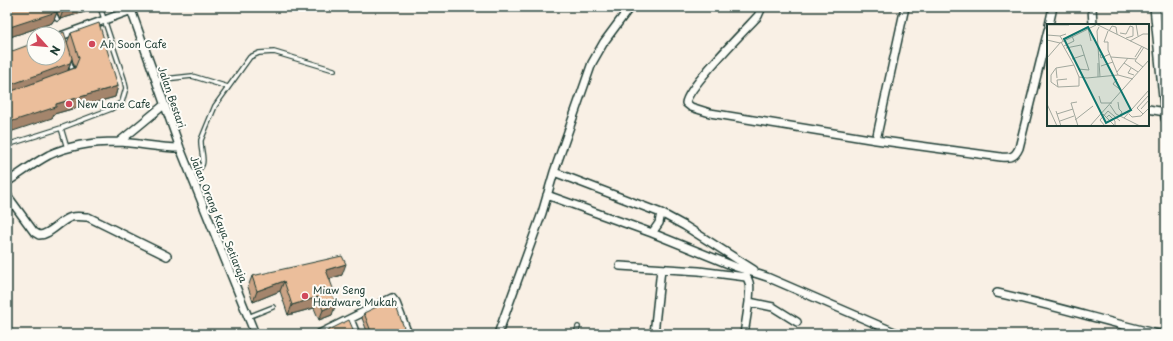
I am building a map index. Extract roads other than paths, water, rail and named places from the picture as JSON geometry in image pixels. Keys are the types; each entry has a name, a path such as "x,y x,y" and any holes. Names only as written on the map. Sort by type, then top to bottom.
{"street":[{"path":"498,334 594,58 630,7"},
{"path":"762,7 758,16 698,82 686,98 686,103 691,108 704,112 876,140 1001,157 1013,157 1019,148 1047,34"},
{"path":"876,140 905,7"},
{"path":"1049,24 1053,7"},
{"path":"1092,7 1093,24"},
{"path":"1149,109 1166,115 1155,7"},
{"path":"66,36 131,9"},
{"name":"Jalan Bestari","path":"131,9 180,148"},
{"path":"119,142 164,105"},
{"name":"Jalan Orang Kaya Setiaraja","path":"7,182 48,156 67,149 93,143 119,142 180,148 255,334"},
{"path":"554,172 661,213 685,226 767,277"},
{"path":"7,195 34,232 39,235 45,234 71,217 88,217 167,256"},
{"path":"547,195 652,233 736,267 767,277 899,334"},
{"path":"652,233 659,223 661,213"},
{"path":"620,266 698,271 746,277 749,280 749,302 744,334"},
{"path":"654,334 661,268"},
{"path":"997,293 1038,302 1103,321 1158,334"},
{"path":"319,334 392,298 396,303 408,334"},
{"path":"749,302 773,307 797,322"},
{"path":"350,319 356,334"}],"lane":[{"path":"52,7 57,19"},
{"path":"7,145 61,128 111,109 122,102 126,88 100,7"},
{"path":"190,174 198,169 203,163 200,146 203,134 215,106 250,57 259,53 274,52 334,70"},
{"path":"68,56 72,69 69,76"},
{"path":"156,80 192,76 228,87"},
{"path":"61,128 67,149"},
{"path":"248,317 273,307"},
{"path":"576,334 578,327"}],"place":[{"name":"Ah Soon Cafe","path":"92,44"},
{"name":"New Lane Cafe","path":"69,104"},
{"name":"Miaw Seng Hardware Mukah","path":"305,296"}]}
